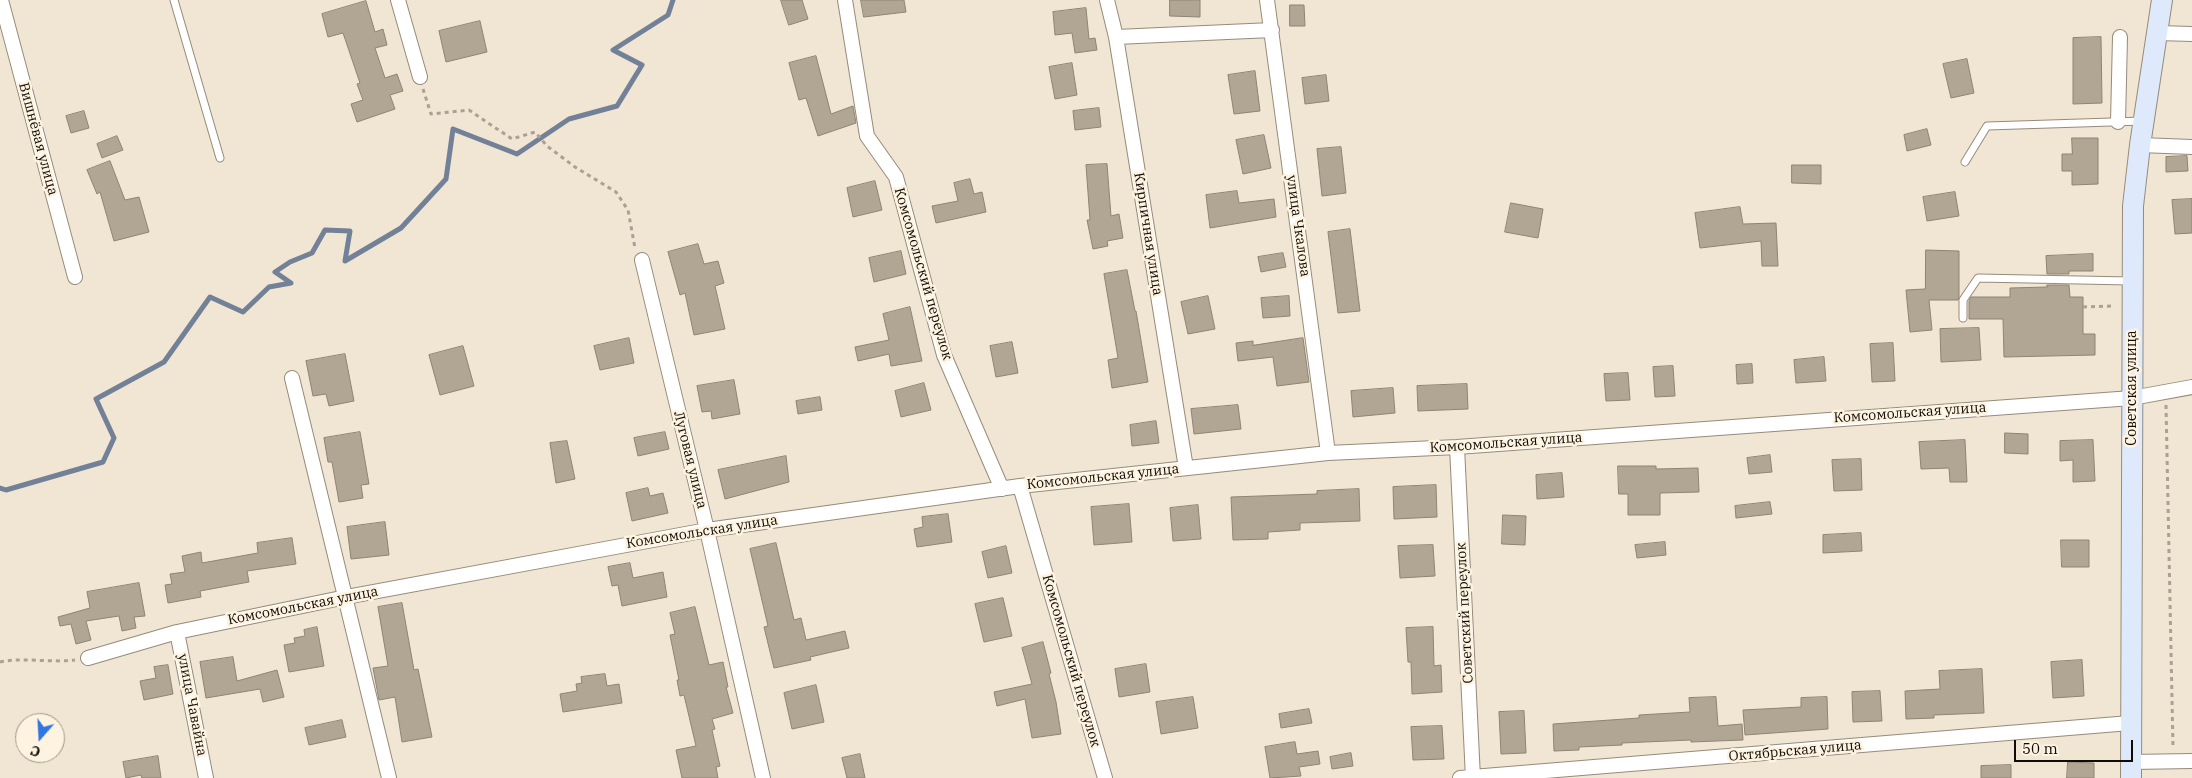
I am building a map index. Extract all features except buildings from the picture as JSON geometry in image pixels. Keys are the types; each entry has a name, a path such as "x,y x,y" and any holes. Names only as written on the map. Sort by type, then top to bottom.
{"main road":[{"name":"Советская улица","path":"2131,770 2133,206 2143,121 2162,0"}],"street":[{"name":"Вишнёвая улица","path":"1,0 75,277"},
{"path":"398,0 420,77"},
{"name":"Комсомольский переулок","path":"844,0 867,136 896,177 944,356 1002,488"},
{"name":"Кирпичная улица","path":"1107,0 1116,37 1186,468"},
{"name":"улица Чкалова","path":"1267,0 1328,452"},
{"path":"1116,37 1272,30"},
{"path":"2157,33 2192,34"},
{"path":"2118,122 2120,36"},
{"path":"2140,145 2192,147"},
{"name":"Луговая улица","path":"642,260 707,530 763,778"},
{"path":"292,378 389,778"},
{"name":"Комсомольская улица","path":"88,658 177,632 346,597 707,530 1002,488 1328,452 1457,447 2132,398 2192,387"},
{"name":"Советский переулок","path":"1457,447 1469,778"},
{"name":"Комсомольский переулок","path":"1020,486 1106,778"},
{"name":"улица Чавайна","path":"177,632 206,778"},
{"name":"Октябрьская улица","path":"1469,778 2130,723"},
{"path":"2131,770 2173,761 2192,761"}],"lane":[{"path":"174,0 220,158"},
{"path":"1965,162 1987,126 2143,121"},
{"path":"1963,318 1963,300 1978,278 2133,281"}],"path":[{"path":"420,77 430,114 469,110 512,138 536,132 543,141 575,167 616,192 628,210 635,248 642,260"},
{"path":"2083,307 2113,306"},
{"path":"2166,392 2173,761"},
{"path":"0,662 56,662 88,658"}],"waterway":[{"path":"0,488 6,490 103,462 114,438 96,399 164,362 210,297 243,312 269,287 291,283 275,272 290,262 312,253 325,230 350,231 345,261 401,228 446,179 453,129 517,154 569,119 617,106 642,65 613,50 668,15 673,0"}]}
